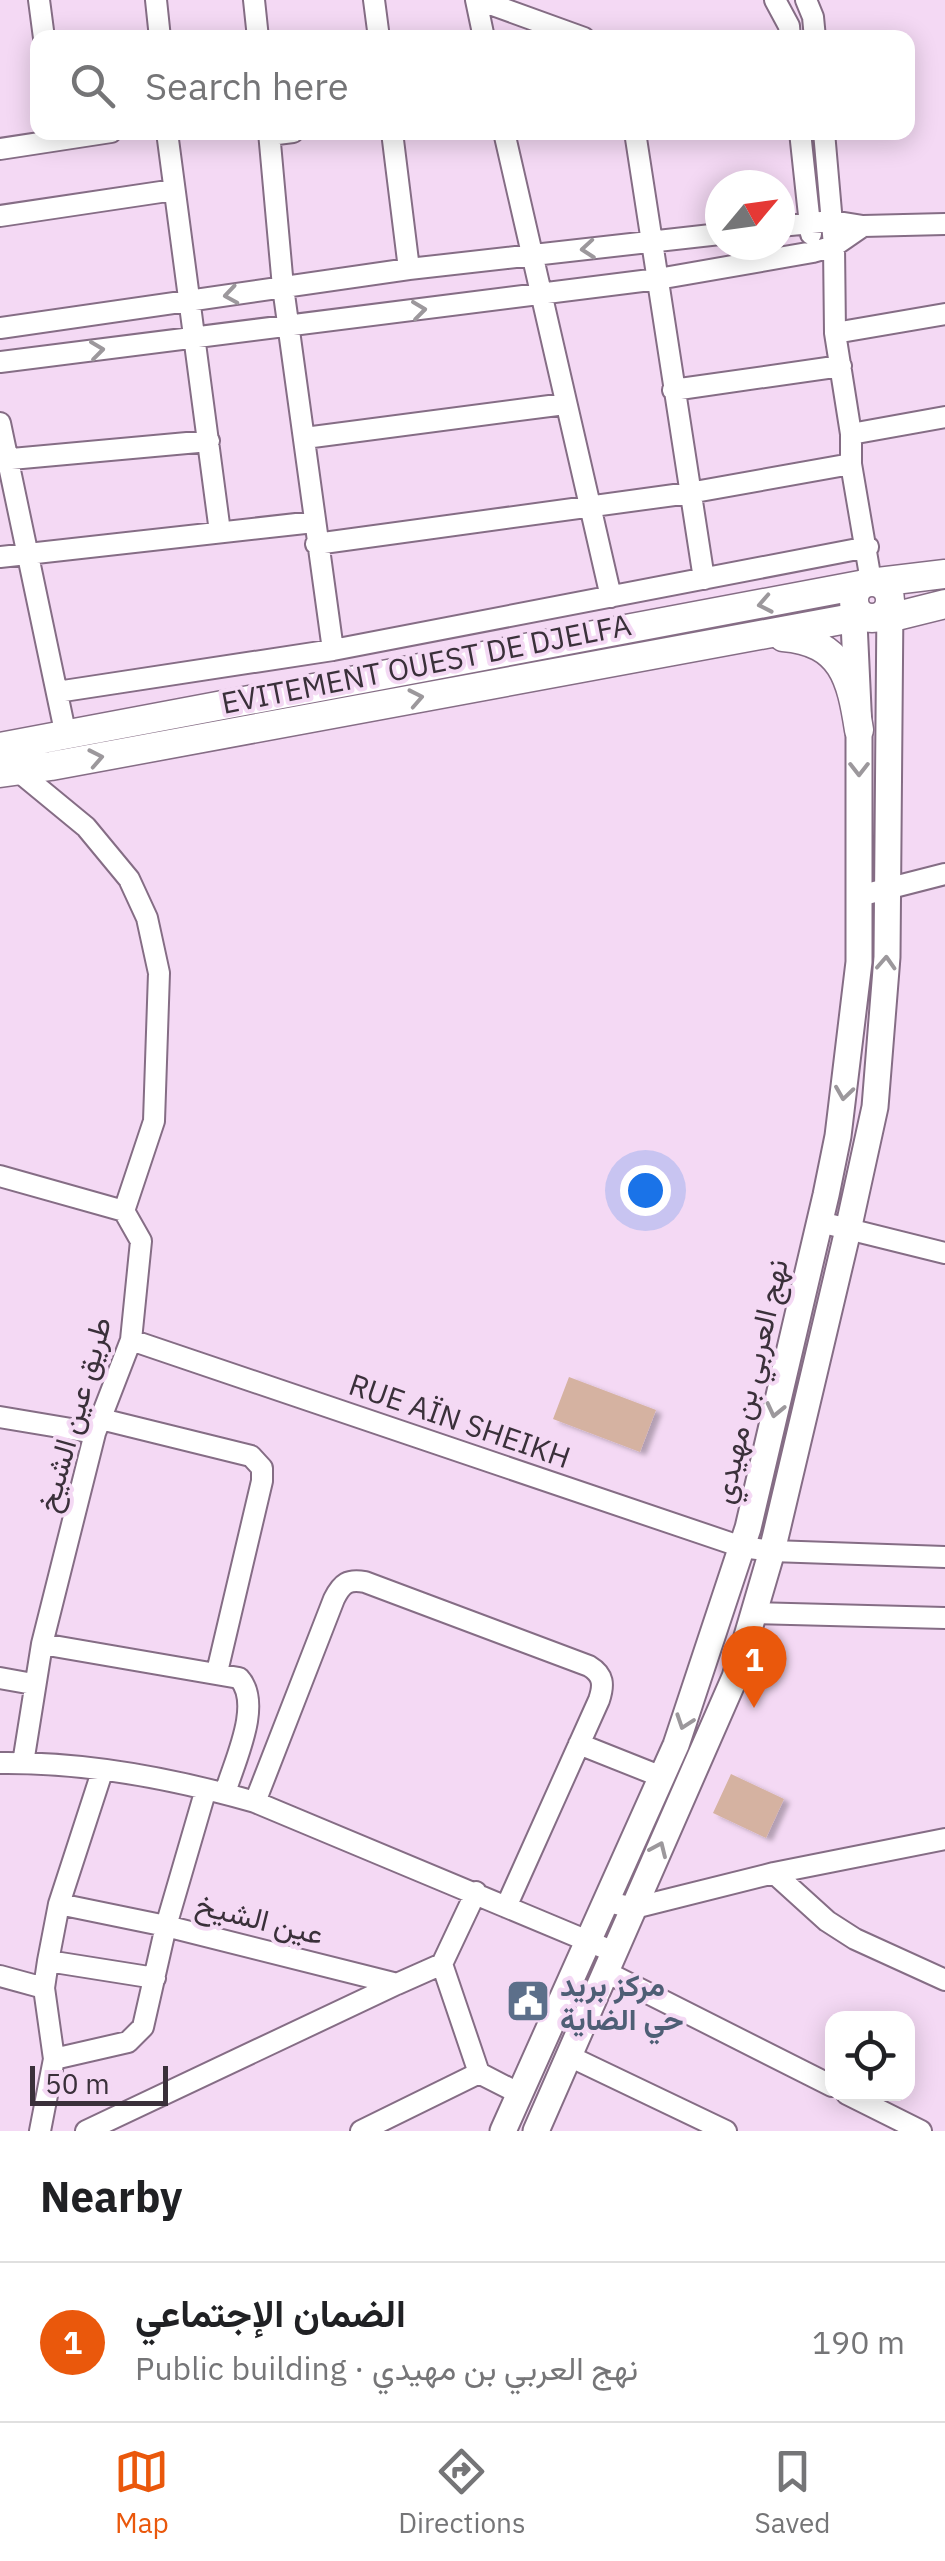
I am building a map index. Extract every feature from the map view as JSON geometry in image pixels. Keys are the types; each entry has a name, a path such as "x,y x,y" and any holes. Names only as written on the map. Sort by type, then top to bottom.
{"highway":[{"name":"EVITEMENT OUEST DE DJELFA","path":"7,759 756,634 871,602 945,574"},
{"name":"EVITEMENT OUEST DE DJELFA","path":"7,759 66,736 871,602 945,604"},
{"path":"756,634 812,642 837,659 852,691 859,730"}],"main road":[{"name":"نهج العربي بن مهيدي","path":"503,2131 676,1745 742,1547 838,1136 859,962 859,730 871,602"},
{"name":"نهج العربي بن مهيدي","path":"536,2131 735,1677 772,1551 848,1230 874,1107 887,957 887,889 871,602"},
{"path":"810,1264 838,1273"}],"street":[{"path":"39,0 43,30"},
{"path":"156,0 159,30"},
{"path":"254,0 257,30"},
{"path":"374,0 378,30"},
{"path":"483,30 477,0 561,30"},
{"path":"775,0 789,30"},
{"path":"806,0 814,30"},
{"path":"0,149 42,140"},
{"path":"168,140 220,532"},
{"path":"270,140 283,287 332,650"},
{"path":"393,140 409,270"},
{"path":"506,140 611,597"},
{"path":"636,140 704,579"},
{"path":"801,140 810,222 824,249 832,286 835,333 851,434 851,464 868,547 871,602"},
{"path":"824,249 832,222 825,140"},
{"path":"0,216 174,190"},
{"path":"795,224 945,224"},
{"path":"0,362 658,280 824,249 863,226"},
{"path":"0,328 530,254 705,236"},
{"path":"835,333 945,314"},
{"path":"673,390 841,366"},
{"path":"305,438 565,404"},
{"path":"851,434 945,418"},
{"path":"0,422 4,460 66,736"},
{"path":"4,460 209,440"},
{"path":"0,556 220,532 315,533 589,505 688,493 851,464"},
{"path":"57,692 332,650 868,547"},
{"path":"0,1176 124,1211 154,1121 158,973 148,918 128,878 86,827 7,759"},
{"path":"859,896 945,874"},
{"name":"طريق عين الشيخ","path":"23,1763 42,1644 98,1426 131,1340 141,1241 124,1211"},
{"path":"820,1222 945,1253"},
{"name":"RUE AÏN SHEIKH","path":"131,1340 742,1547 945,1557"},
{"path":"1,1422 98,1426 252,1456 262,1468 262,1481 217,1672"},
{"path":"256,1802 334,1599 344,1583 352,1580 403,1596 598,1671 604,1685 506,1907"},
{"path":"753,1613 945,1618"},
{"path":"42,1644 217,1672 238,1678 250,1698 250,1710 215,1791 166,1926 143,2027 137,2036 112,2046 54,2059"},
{"path":"0,1678 33,1684"},
{"path":"579,1744 662,1777"},
{"path":"0,1763 102,1772 256,1802 588,1941 610,1962 825,2082"},
{"path":"40,2131 54,2059 44,1988 48,1960 59,1904 102,1772"},
{"path":"608,1902 634,1908 774,1873 945,1838"},
{"path":"774,1873 826,1921 855,1939 945,1980"},
{"path":"86,2131 442,1964 476,1892"},
{"name":"عين الشيخ","path":"59,1904 166,1926 397,1984"},
{"path":"48,1960 155,1978"},
{"path":"442,1964 479,2073 520,2094"},
{"path":"0,1976 44,1988"},
{"path":"569,2056 726,2131"},
{"path":"361,2131 479,2073"},
{"path":"861,2101 921,2131"}],"building":[{"path":"569,1377 656,1410 640,1452 553,1419"},
{"path":"731,1774 784,1799 766,1838 713,1813"}],"place":[{"name":"الضمان الإجتماعي","path":"754,1708"},
{"name":"مركز بريد حي الضاية","path":"528,2001"}]}
